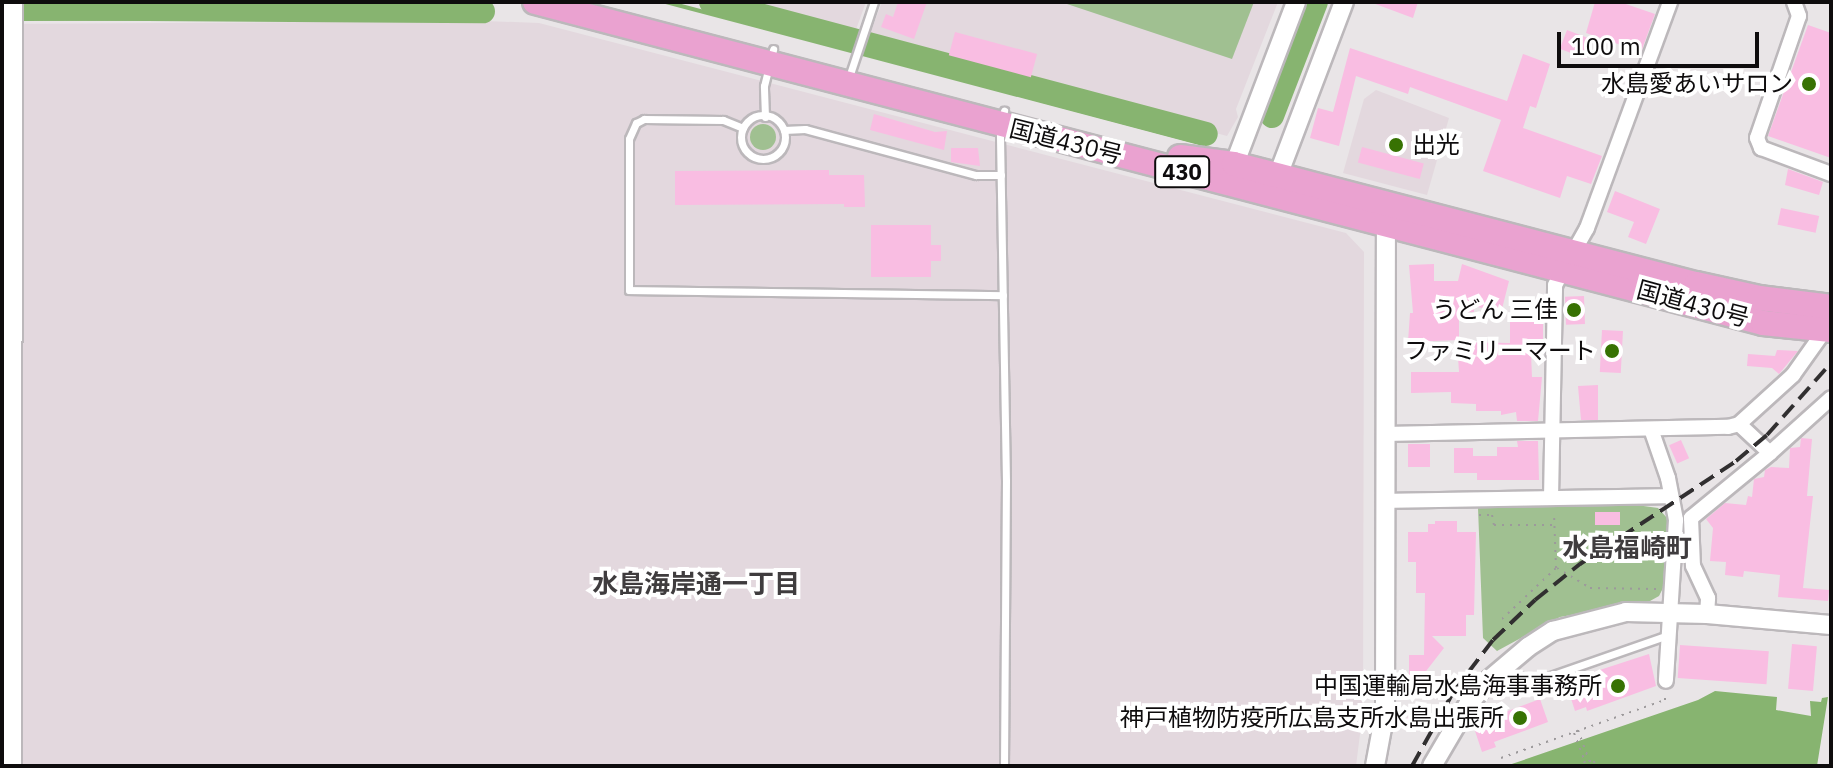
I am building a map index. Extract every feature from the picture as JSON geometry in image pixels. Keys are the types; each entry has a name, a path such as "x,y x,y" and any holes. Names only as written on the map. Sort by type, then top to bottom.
{"highway":[{"name":"国道430号","path":"535,2 771,56 851,70 1002,118 1190,159 1231,173 1568,262 1759,298 1829,322"},
{"name":"国道430号","path":"598,2 771,56"}],"street":[{"path":"1231,173 1296,2"},
{"path":"1275,184 1344,2"},
{"path":"1551,498 1553,296 1670,2"},
{"path":"1794,2 1799,16 1757,138 1761,148 1831,174"},
{"path":"12,766 7,746 7,399 13,9"},
{"path":"1375,766 1385,712 1385,214"},
{"path":"1385,434 1551,432 1739,424 1793,375 1829,322"},
{"path":"1707,614 1708,598 1693,566 1691,518 1831,398"},
{"path":"1739,424 1770,453"},
{"path":"1651,429 1676,520 1666,681"},
{"path":"1386,501 1671,496"},
{"path":"1432,766 1469,703 1502,668 1553,631 1626,612 1707,614 1831,625"}],"lane":[{"path":"851,70 874,2"},
{"path":"765,117 764,86 771,56"},
{"path":"753,118 776,120 784,130 782,148 772,156 755,157 744,148 743,128 753,118"},
{"path":"1002,118 1004,766"},
{"path":"743,128 723,120 644,119 636,123 629,139 629,290 1003,295"},
{"path":"784,130 805,129 976,175 1001,175"},
{"path":"1502,668 1533,682 1670,635"}],"path":[{"path":"442,2 473,3"},
{"path":"1502,619 1556,568 1554,514"},
{"path":"1479,515 1492,515 1494,525 1555,525"},
{"path":"1556,568 1590,588 1600,590 1653,591 1665,584"},
{"path":"1501,758 1665,700"},
{"path":"1576,731 1585,761 1583,766"},
{"path":"1576,731 1589,761 1594,761 1595,766"}],"shaded area":[{"path":"737,2 866,2 854,35"},
{"path":"882,2 1278,2 1236,109 1238,117 1227,136 868,39"},
{"path":"1061,2 1254,2 1232,59"},
{"path":"539,23 1346,233 1364,252 1363,710 1356,766 2,766 2,24"},
{"name":"出光","path":"1376,90 1449,118 1427,195 1343,173 1364,99"},
{"path":"763,124 773,127 776,137 773,147 763,150 753,147 750,137 753,127"},
{"path":"1629,504 1658,508 1668,519 1665,584 1659,596 1650,601 1560,617 1497,651 1483,638 1478,508"},
{"path":"1715,691 1777,697 1776,710 1811,716 1810,701 1821,702 1822,698 1828,697 1817,766 1506,766 1698,700"}],"building":[{"path":"898,2 927,2 914,39 881,27 886,14 893,17"},
{"path":"1370,2 1418,2 1413,18"},
{"path":"1595,2 1620,2 1655,14 1641,52 1586,33"},
{"name":"水島愛あいサロン","path":"1808,25 1831,33 1831,158 1768,136"},
{"path":"1567,30 1593,40 1586,59 1560,49"},
{"path":"955,32 1037,54 1031,77 949,55"},
{"path":"1350,48 1507,101 1523,54 1550,64 1536,108 1530,106 1523,128 1602,156 1591,184 1567,176 1560,198 1483,171 1501,120 1410,87 1408,94 1356,76 1339,146 1310,138 1318,108 1333,112"},
{"path":"874,114 935,132 947,131 944,150 870,130"},
{"path":"1362,147 1424,164 1420,179 1358,162"},
{"path":"951,148 978,148 980,166 951,162"},
{"path":"1788,169 1823,182 1819,195 1785,185"},
{"path":"829,170 829,175 864,175 865,207 844,207 844,204 675,205 675,171"},
{"path":"1615,191 1660,209 1646,244 1628,237 1634,222 1607,212"},
{"path":"1781,208 1819,216 1816,233 1777,225"},
{"path":"871,225 931,225 931,245 941,245 941,261 931,261 931,277 871,277"},
{"path":"1434,264 1434,281 1458,281 1462,264 1509,281 1501,313 1474,306 1474,312 1459,312 1459,340 1408,342 1410,313 1413,313 1409,265"},
{"name":"うどん 三佳","path":"1584,296 1585,324 1566,325 1565,297"},
{"path":"1510,312 1543,312 1543,354 1531,354 1532,377 1542,377 1538,421 1517,421 1516,412 1501,415 1501,411 1476,411 1476,404 1451,403 1451,392 1411,393 1411,372 1459,372 1457,342 1510,343"},
{"name":"ファミリーマート","path":"1602,330 1623,331 1621,373 1600,372"},
{"path":"1777,350 1798,351 1779,374 1772,368 1747,366 1748,354 1775,356"},
{"path":"1598,385 1598,420 1581,420 1578,386"},
{"path":"1801,438 1812,439 1807,496 1813,496 1803,588 1829,590 1828,601 1778,597 1780,575 1744,571 1743,577 1725,575 1726,562 1710,561 1713,528 1706,519 1725,503 1746,505 1748,496 1752,497 1754,479 1764,477 1765,470 1771,467 1789,468 1790,448 1800,447"},
{"path":"1681,440 1689,458 1677,464 1669,445"},
{"path":"1517,441 1538,441 1539,480 1477,480 1477,473 1454,473 1454,448 1473,448 1473,456 1497,456 1497,447 1518,447"},
{"path":"1408,444 1430,444 1430,467 1408,467"},
{"path":"1595,512 1620,512 1620,525 1595,525"},
{"path":"1435,521 1457,521 1457,532 1476,532 1474,615 1466,615 1466,636 1432,636 1444,648 1423,675 1409,675 1409,655 1424,655 1425,593 1416,593 1416,562 1408,562 1408,532 1428,532 1428,524 1435,524"},
{"path":"1792,644 1817,646 1813,691 1788,689"},
{"path":"1680,645 1769,651 1766,684 1678,678"},
{"path":"1649,654 1656,686 1587,711 1586,707 1575,711 1567,686 1577,683 1575,678"},
{"path":"1540,699 1548,722 1494,742 1496,747 1482,752 1472,722 1475,716 1483,713 1486,719"},
{"path":"1417,703 1430,711 1418,730 1405,723"}],"waterway":[{"path":"666,2 1203,144"},
{"path":"711,2 1206,134"},
{"path":"1272,116 1316,2"},
{"path":"1279,119 1324,2"},
{"path":"2,8 483,11"},
{"path":"17,19 486,18"}],"railway":[{"path":"1412,766 1454,691 1493,640 1535,600 1580,564 1736,461 1767,435 1831,363"}],"place":[{"name":"水島愛あいサロン","path":"1809,84"},
{"name":"出光","path":"1396,145"},
{"name":"うどん 三佳","path":"1574,310"},
{"name":"ファミリーマート","path":"1612,351"},
{"name":"中国運輸局水島海事事務所","path":"1618,686"},
{"name":"神戸植物防疫所広島支所水島出張所","path":"1520,718"}],"district":[{"name":"水島福崎町","path":"1627,548"},
{"name":"水島海岸通一丁目","path":"696,584"}]}
